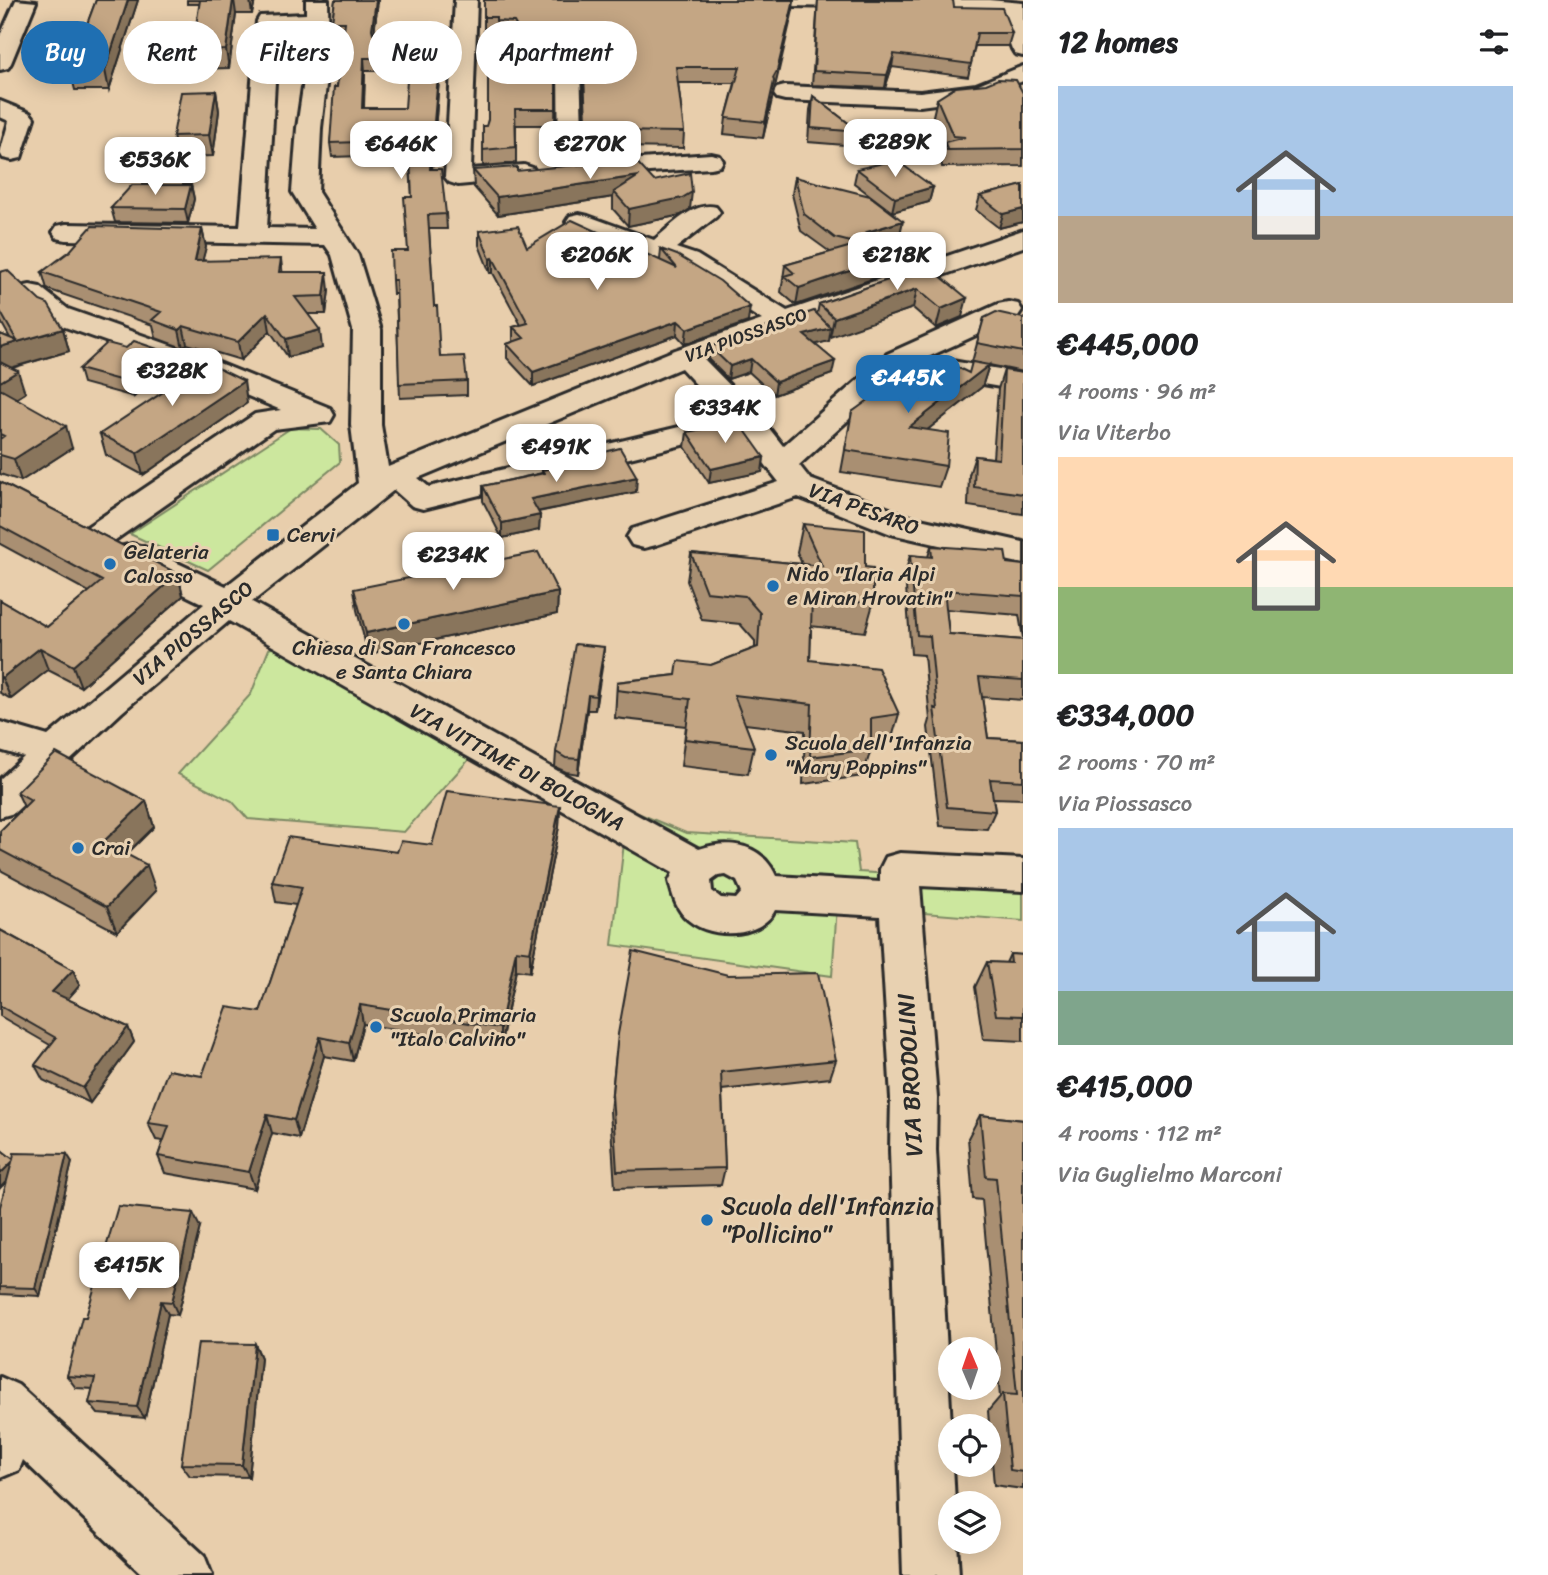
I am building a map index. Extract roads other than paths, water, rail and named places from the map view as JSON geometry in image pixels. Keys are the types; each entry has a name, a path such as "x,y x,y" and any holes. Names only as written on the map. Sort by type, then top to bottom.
{"street":[{"path":"466,0 474,44 458,177 711,161"},
{"path":"790,0 945,3 1016,9 1023,49"},
{"path":"0,8 30,1"},
{"path":"0,62 30,1"},
{"path":"253,236 268,21 317,10 318,60 309,128 306,192 345,255 367,330 366,425 385,482 423,499 746,420"},
{"path":"785,93 920,99 981,91 1023,73"},
{"path":"569,84 571,170"},
{"path":"0,108 22,118 12,153"},
{"path":"657,250 707,212"},
{"path":"579,222 687,261 784,321"},
{"path":"66,232 334,237"},
{"name":"VIA PIOSSASCO","path":"0,803 109,702 229,602 385,482 685,356 1023,238"},
{"path":"30,293 58,315 194,363 322,418 366,425"},
{"path":"644,537 791,475 897,360 1007,310"},
{"name":"VIA PESARO","path":"685,356 746,420 791,475 903,526 1014,560"},
{"path":"897,360 1023,382"},
{"name":"VIA VITTIME DI BOLOGNA","path":"319,415 266,421 84,531 229,602 244,614 418,713 697,867 709,860 731,858 753,870 762,892 1023,875"},
{"path":"0,736 54,752"},
{"name":"VIA BRODOLINI","path":"900,885 914,1098 913,1150 931,1575"},
{"path":"4,1423 184,1575"}],"place":[{"name":"Cervi","path":"273,535"},
{"name":"Gelateria Calosso","path":"110,564"},
{"name":"Nido \"Ilaria Alpi e Miran Hrovatin\"","path":"773,586"},
{"name":"Chiesa di San Francesco e Santa Chiara","path":"404,624"},
{"name":"Scuola dell'Infanzia \"Mary Poppins\"","path":"771,755"},
{"name":"Crai","path":"78,848"},
{"name":"Scuola Primaria \"Italo Calvino\"","path":"376,1027"},
{"name":"Scuola dell'Infanzia \"Pollicino\"","path":"707,1220"}]}
